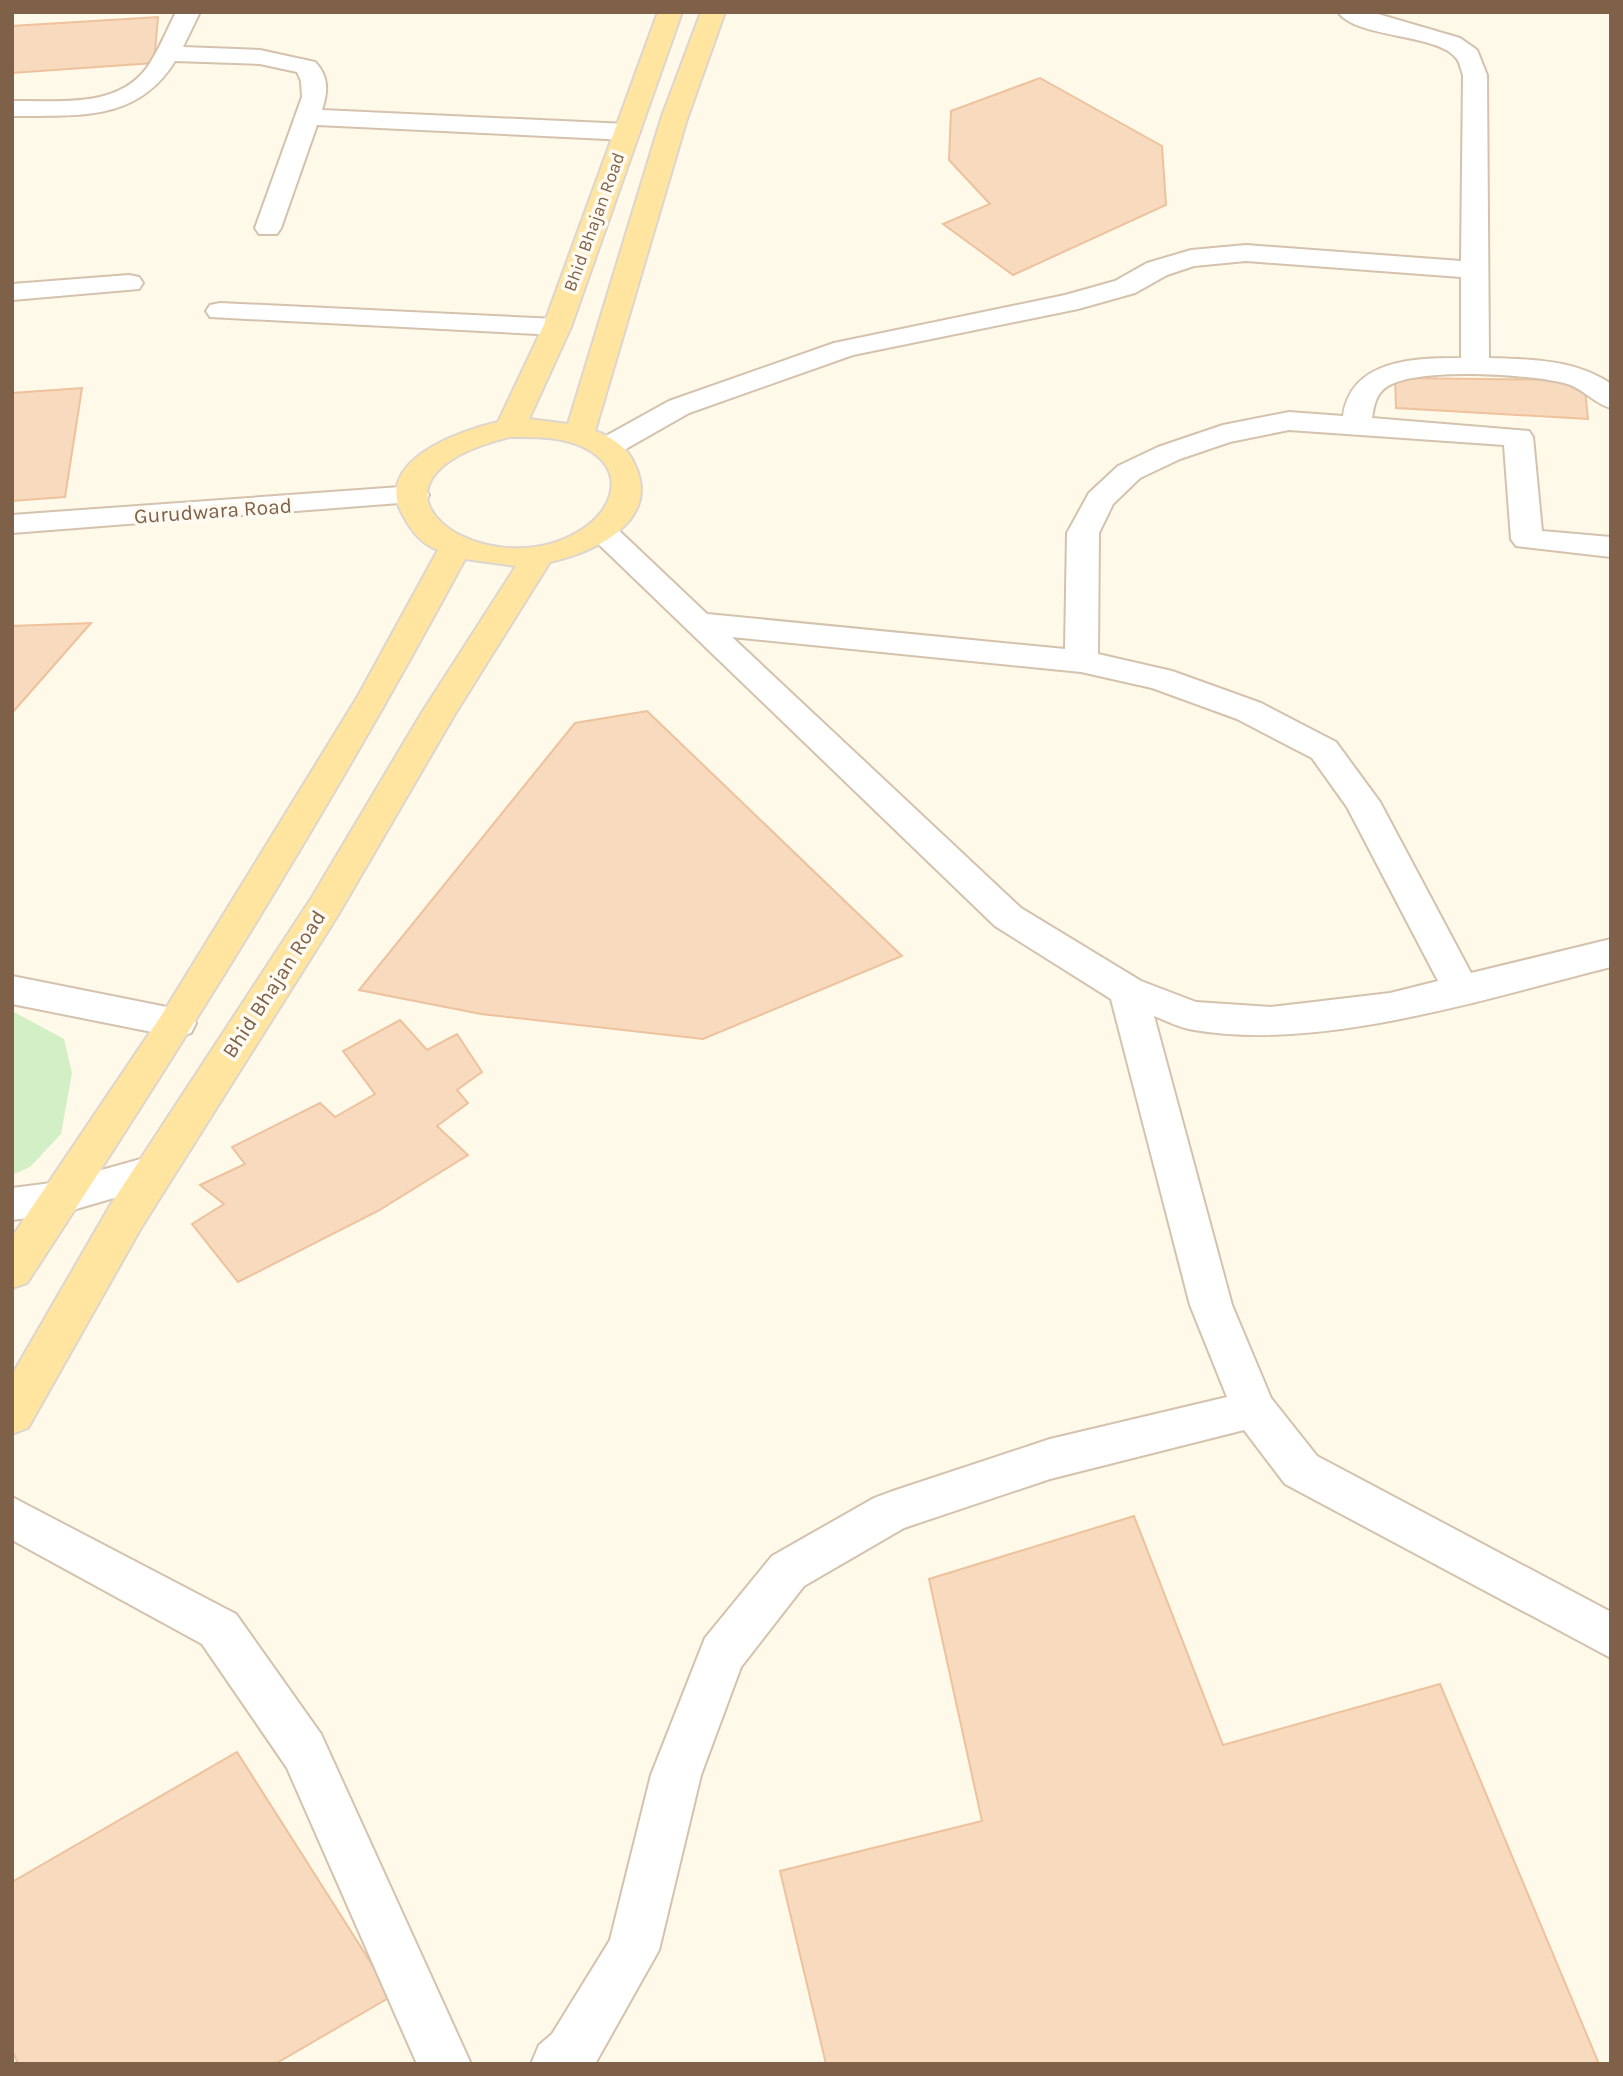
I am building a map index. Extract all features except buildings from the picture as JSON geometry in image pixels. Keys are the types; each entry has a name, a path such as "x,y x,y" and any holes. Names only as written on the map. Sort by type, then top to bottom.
{"main road":[{"name":"Bhid Bhajan Road","path":"510,428 557,327 670,12"},
{"path":"592,441 674,119 713,12"},
{"path":"510,428 546,428 592,441 623,466 628,488 621,510 601,531 572,546 539,555 504,557 471,552 443,541 423,526 413,506 414,486 425,466 445,450 475,436 510,428"},
{"path":"12,1270 177,1023 375,696 456,546"},
{"name":"Bhid Bhajan Road","path":"12,1415 155,1171 325,906 438,714 539,555"}],"street":[{"path":"12,110 101,104 121,99 140,89 165,54 188,12"},
{"path":"1350,12 1376,23 1451,43 1468,55 1475,75 1475,367"},
{"path":"165,54 276,59 306,67 314,78 314,97 308,117 268,228"},
{"path":"308,117 627,132"},
{"path":"592,441 679,407 844,349 916,332 1068,303 1125,287 1157,270 1191,258 1247,253 1475,270"},
{"path":"12,292 129,283"},
{"path":"220,311 557,327"},
{"path":"1357,426 1359,399 1379,378 1415,368 1475,367 1566,374 1594,384 1611,399"},
{"path":"1081,661 1083,533 1100,500 1129,472 1169,453 1223,434 1289,421 1518,437 1527,539 1611,547"},
{"name":"Gurudwara Road","path":"12,524 414,495"},
{"path":"601,531 1008,918 1128,991 1193,1016 1271,1021 1390,1007 1611,953"},
{"path":"696,623 1081,661 1160,680 1249,710 1324,750 1362,802 1461,990"},
{"path":"12,990 177,1023"},
{"path":"1128,991 1211,1305 1254,1409 1301,1470 1611,1636"},
{"path":"12,1203 59,1198 155,1171"},
{"path":"558,2064 570,2053 633,1950 676,1775 722,1654 788,1571 890,1512 1050,1459 1254,1409"},
{"path":"12,1517 219,1629 304,1751 444,2064"}],"green space":[{"path":"12,1011 64,1039 72,1073 61,1134 30,1167 12,1175"}]}
